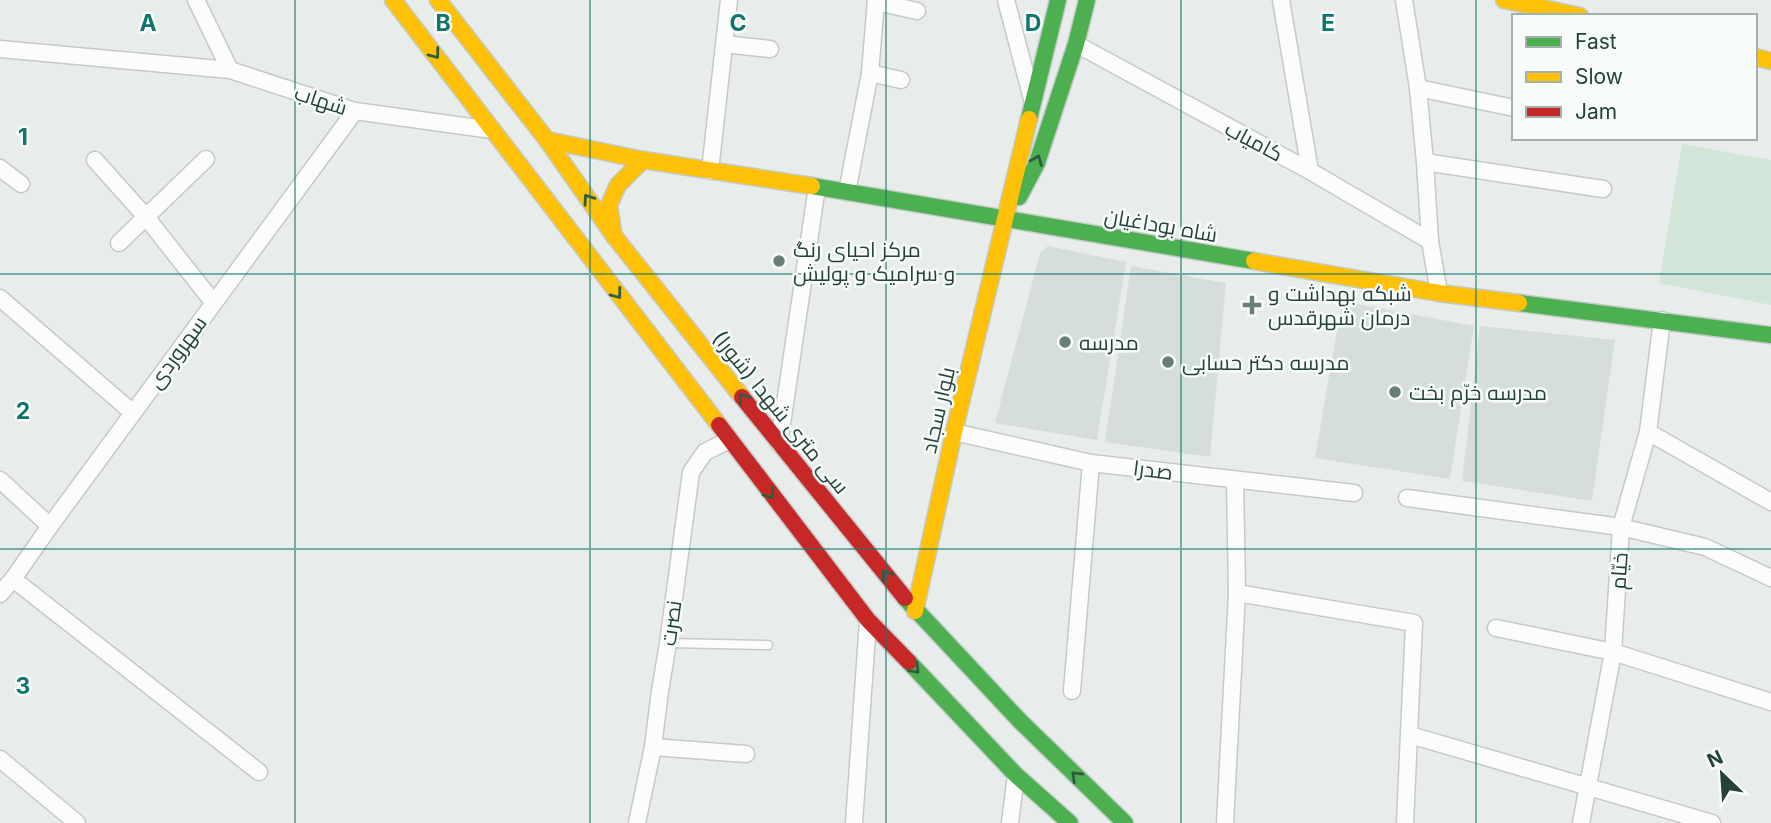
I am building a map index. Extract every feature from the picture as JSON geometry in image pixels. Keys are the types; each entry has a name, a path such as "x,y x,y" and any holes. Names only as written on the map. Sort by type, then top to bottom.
{"main road":[{"path":"393,0 868,620 1016,775 1070,823"},
{"name":"سی متری شهدا (شورا)","path":"438,0 547,140 614,236 915,611 1118,821"},
{"name":"بلوار سجاد","path":"915,611 954,432 1058,0"},
{"name":"بلوار سجاد","path":"1006,220 1037,163 1076,44 1087,0"},
{"path":"1504,0 1570,14"},
{"name":"شاه بوداغیان","path":"547,140 643,160 1439,293 1771,335"},
{"path":"614,236 609,205 618,185 643,160"}],"street":[{"path":"196,0 230,70"},
{"path":"710,171 729,0"},
{"path":"1006,0 1033,101"},
{"path":"1281,0 1310,171"},
{"path":"1404,0 1418,88 1430,242 1439,293"},
{"path":"847,192 870,73 876,1 917,11"},
{"path":"724,44 770,49"},
{"name":"کامیاب","path":"1076,44 1310,171 1430,242"},
{"name":"شهاب","path":"0,49 230,70 355,111 492,130"},
{"path":"870,73 901,80"},
{"path":"1418,88 1512,108"},
{"name":"سهروردی","path":"0,594 355,111"},
{"path":"119,243 206,159"},
{"path":"95,160 146,217 213,302"},
{"path":"1425,162 1602,189"},
{"path":"0,168 21,184"},
{"path":"779,444 817,187"},
{"path":"0,298 132,413"},
{"name":"خیّام","path":"1581,823 1613,652 1621,527 1648,432 1662,320"},
{"name":"صدرا","path":"954,432 1091,463 1354,493"},
{"path":"1648,432 1771,502"},
{"name":"نصرت","path":"637,823 653,747 691,472 705,452 729,440"},
{"path":"1072,691 1091,463"},
{"path":"0,480 50,526"},
{"path":"1225,823 1237,593 1235,480"},
{"path":"1407,498 1621,527 1705,547 1771,578"},
{"path":"13,579 259,772"},
{"path":"1237,593 1414,624 1405,823"},
{"path":"854,823 868,620"},
{"path":"1496,628 1613,652 1771,702"},
{"path":"1410,735 1713,823"},
{"path":"653,747 746,754"},
{"path":"0,759 77,823"},
{"path":"1010,823 1016,775"}],"lane":[{"path":"668,643 768,645"}],"shaded area":[{"name":"مدرسه","path":"1048,246 1126,262 1097,440 995,423 1040,253"},
{"name":"مدرسه دکتر حسابی","path":"1131,266 1226,283 1210,457 1105,442"},
{"name":"مدرسه خرّم بخت","path":"1342,301 1474,326 1450,479 1315,458"},
{"path":"1480,326 1615,340 1592,501 1462,481"}],"green space":[{"path":"1682,144 1771,160 1771,305 1659,283"}],"traffic: fast":[{"path":"1029,119 1058,0"},
{"path":"1019,197 1037,163 1076,44 1087,0"},
{"path":"812,186 1254,261"},
{"path":"1519,303 1771,335"},
{"path":"905,598 1020,721 1125,823"},
{"path":"909,662 1016,775 1070,823"}],"traffic: slow":[{"path":"393,0 719,425"},
{"path":"438,0 547,140 614,236 742,397"},
{"path":"1504,0 1570,14"},
{"path":"1757,58 1771,61"},
{"path":"915,611 954,432 1029,119"},
{"path":"547,140 643,160 812,186"},
{"path":"613,232 609,205 618,185 643,160"},
{"path":"1254,261 1439,293 1519,303"}],"traffic: jam":[{"path":"742,397 905,598"},
{"path":"719,425 868,620 909,662"}],"place":[{"name":"مرکز احیای رنگ و سرامیک و پولیش","path":"779,261"},
{"name":"شبکه بهداشت و درمان شهرقدس","path":"1252,305"},
{"name":"مدرسه","path":"1065,342"},
{"name":"مدرسه دکتر حسابی","path":"1168,362"},
{"name":"مدرسه خرّم بخت","path":"1395,392"}]}
